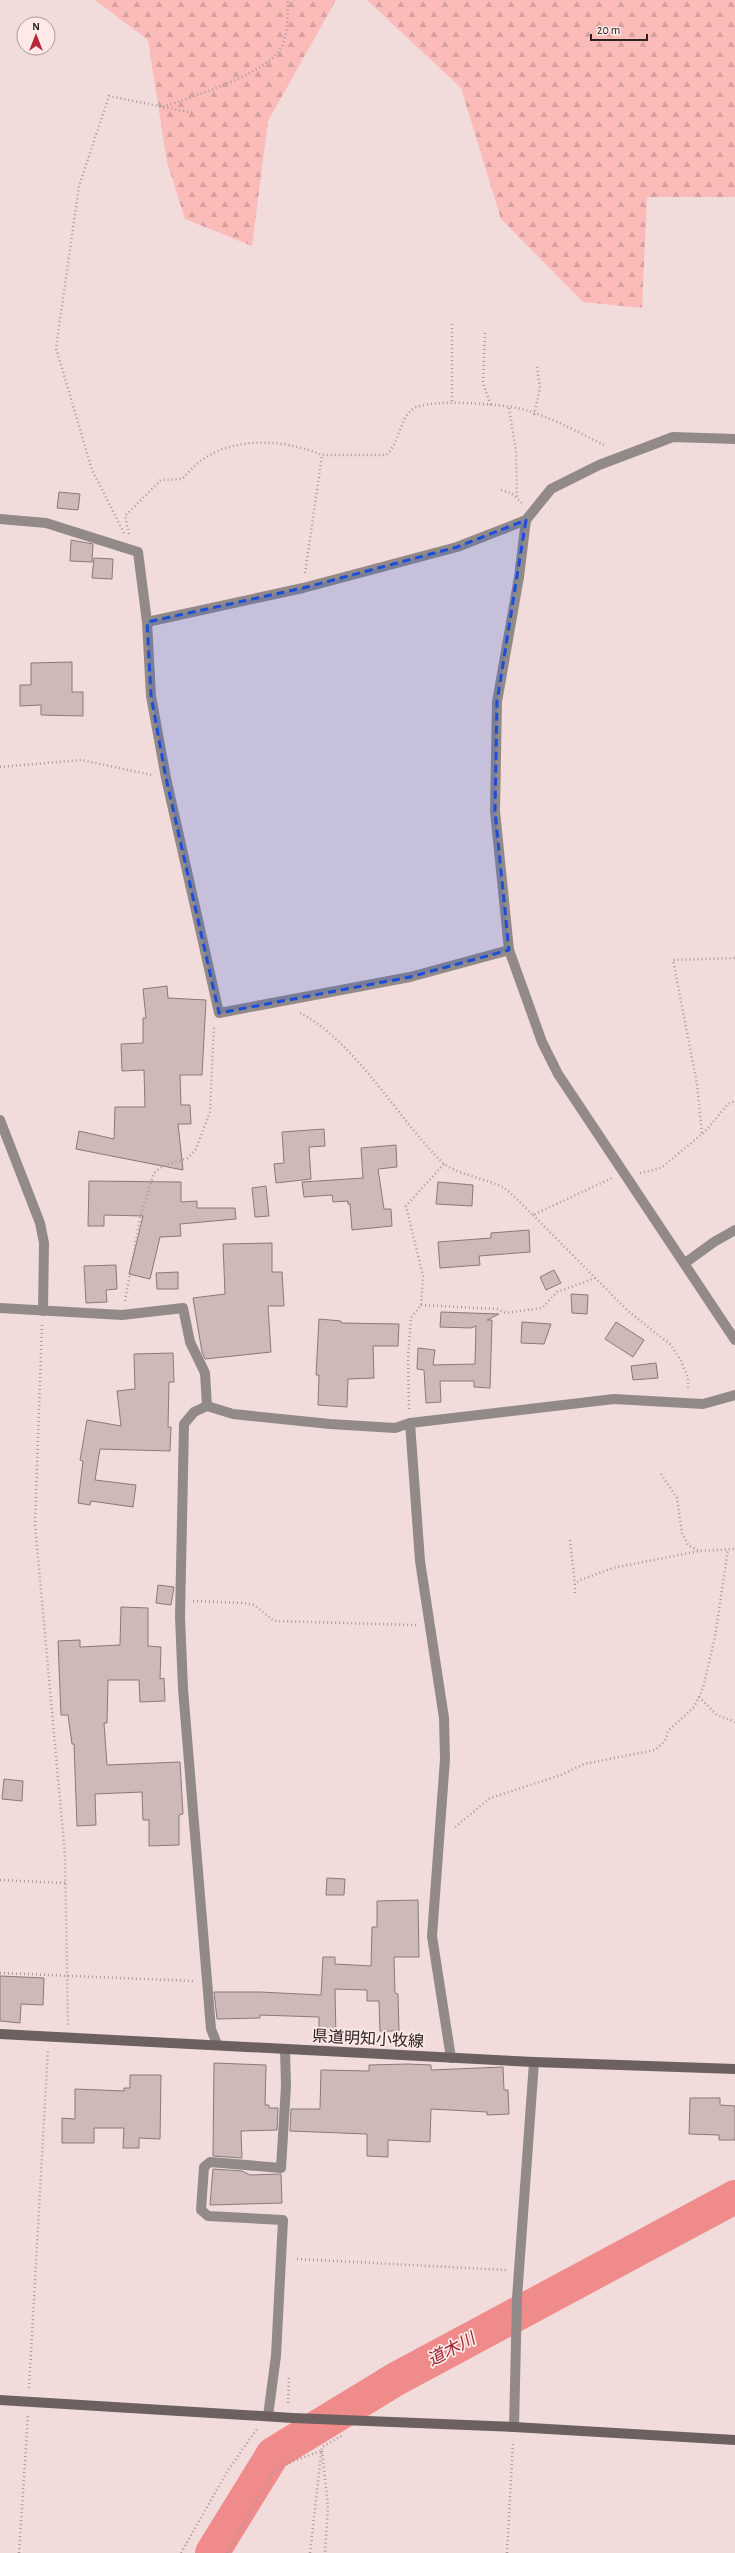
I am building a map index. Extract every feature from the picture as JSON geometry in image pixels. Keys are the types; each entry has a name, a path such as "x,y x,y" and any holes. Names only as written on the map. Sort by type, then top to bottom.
{"main road":[{"name":"県道明知小牧線","path":"0,2034 217,2044 534,2062 735,2069"},
{"path":"0,2400 290,2418 514,2427 735,2440"}],"street":[{"path":"735,438 673,437 625,455 599,465 551,489 529,517 498,702 495,811 510,950 542,1042 558,1074 735,1340"},
{"path":"146,622 303,588 457,547 529,517"},
{"path":"0,519 46,523 138,552 146,622 151,696 166,778 219,1013 279,1003 410,977 510,950"},
{"path":"0,1120 40,1223 44,1243 43,1310"},
{"path":"685,1263 714,1242 735,1230"},
{"path":"0,1308 122,1315 183,1308 190,1342 205,1373 207,1406"},
{"path":"217,2044 211,2029 183,1689 181,1601 184,1424 194,1412 207,1406 233,1414 330,1424 395,1428 410,1423 614,1400 703,1404 735,1395"},
{"path":"410,1423 420,1560 444,1718 445,1759 432,1936 451,2058"},
{"path":"268,2416 276,2356 283,2220 208,2216 201,2210 204,2167 210,2162 281,2168 286,2086 285,2049"},
{"path":"514,2427 517,2298 534,2062"}],"path":[{"path":"162,107 219,87 259,67 279,51 286,34 288,0"},
{"path":"132,550 92,470 56,348 79,186 109,96 193,113"},
{"path":"452,324 452,403"},
{"path":"486,332 483,383 491,406"},
{"path":"534,415 540,388 538,367"},
{"path":"132,550 125,516 160,480 182,479 204,458 222,449 245,444 270,443 308,450 322,455 386,455 394,448 402,426 412,409 426,403 452,403 522,409 625,455"},
{"path":"509,408 516,451 517,499"},
{"path":"303,588 322,455"},
{"path":"500,490 511,493 529,517"},
{"path":"0,768 81,760 166,778"},
{"path":"702,1134 696,1084 673,960 735,958"},
{"path":"279,1003 305,1015 333,1038 364,1068 400,1115 444,1164 504,1188 533,1215 628,1311 670,1345 681,1361 688,1378 688,1403"},
{"path":"122,1315 140,1218 154,1173 163,1166 188,1158 196,1148 210,1112 214,1022 219,1013"},
{"path":"533,1215 608,1179 661,1168 702,1134 728,1104 735,1101"},
{"path":"410,1423 408,1358 411,1318 420,1305 422,1276 406,1206 444,1164"},
{"path":"420,1305 497,1309 506,1313 526,1311 542,1308 557,1292 595,1278"},
{"path":"43,1310 35,1524 65,1855 68,2037"},
{"path":"661,1474 677,1498 682,1533 688,1545 699,1551"},
{"path":"570,1540 575,1593"},
{"path":"439,1840 490,1798 561,1775 584,1764 655,1750 665,1741 668,1731 694,1707 703,1688 715,1637 728,1549"},
{"path":"575,1584 613,1568 699,1551 735,1549"},
{"path":"181,1601 244,1602 254,1605 274,1621 430,1626"},
{"path":"699,1697 717,1715 735,1722"},
{"path":"0,1880 66,1883"},
{"path":"0,1973 207,1981"},
{"path":"19,2553 29,2401 48,2037"},
{"path":"296,2265 297,2258 519,2271"},
{"path":"290,2372 290,2418"},
{"path":"181,2553 228,2470 268,2416"},
{"path":"310,2553 322,2447 369,2422"},
{"path":"507,2553 514,2427"},
{"path":"322,2447 328,2506 325,2553"},
{"path":"227,2553 272,2474 285,2464 321,2451"}],"highlighted area":[{"path":"526,520 497,702 495,811 509,950 410,977 219,1013 166,778 151,696 147,622 303,588 457,547"}],"green space":[{"path":"95,0 336,0 268,121 252,246 185,219 167,162 148,40"},
{"path":"367,0 735,0 735,197 647,197 642,308 583,302 501,219 461,88"}],"building":[{"path":"59,492 80,494 78,510 57,508"},
{"path":"71,540 93,544 92,562 70,561"},
{"path":"94,558 113,559 112,579 92,578"},
{"path":"72,662 72,692 83,692 83,716 41,715 41,705 20,706 20,685 31,685 31,663"},
{"path":"167,986 168,998 206,1000 202,1075 180,1075 181,1105 190,1105 191,1124 178,1124 183,1170 76,1149 79,1131 114,1139 115,1107 145,1107 144,1070 122,1071 121,1044 143,1043 143,1018 146,1018 143,989"},
{"path":"324,1129 325,1146 309,1147 311,1179 276,1183 274,1164 284,1163 282,1132"},
{"path":"396,1145 397,1167 378,1169 384,1209 391,1209 392,1226 352,1230 350,1204 348,1204 348,1201 333,1202 332,1195 304,1197 302,1182 363,1178 361,1148"},
{"path":"89,1181 181,1182 181,1202 197,1201 197,1208 235,1208 236,1219 180,1224 181,1236 160,1237 150,1279 129,1274 143,1216 104,1215 104,1226 88,1226"},
{"path":"438,1182 473,1185 472,1206 436,1204"},
{"path":"266,1186 269,1216 255,1217 252,1188"},
{"path":"529,1230 530,1252 479,1256 480,1265 440,1268 438,1242 491,1238 491,1233"},
{"path":"272,1243 272,1272 282,1272 284,1306 268,1306 271,1352 205,1359 202,1352 193,1298 225,1294 223,1244"},
{"path":"116,1265 117,1289 106,1290 107,1302 86,1303 84,1266"},
{"path":"554,1270 561,1283 546,1290 540,1277"},
{"path":"178,1272 178,1289 157,1289 156,1273"},
{"path":"571,1294 588,1295 587,1314 572,1313"},
{"path":"441,1312 499,1314 487,1320 492,1320 490,1388 474,1387 474,1381 440,1381 441,1402 426,1403 424,1370 417,1369 418,1348 435,1350 433,1365 475,1364 476,1326 471,1328 440,1327"},
{"path":"319,1319 341,1321 341,1323 399,1324 398,1346 373,1346 374,1378 348,1379 347,1407 318,1405 319,1375 316,1375"},
{"path":"522,1322 551,1324 544,1344 521,1343"},
{"path":"616,1322 644,1340 633,1357 605,1339"},
{"path":"173,1353 174,1382 169,1382 168,1427 171,1427 170,1451 100,1449 95,1480 136,1485 133,1507 91,1501 90,1505 78,1503 83,1461 80,1460 87,1420 121,1426 117,1391 135,1389 134,1354"},
{"path":"656,1363 658,1378 633,1380 631,1366"},
{"path":"158,1585 174,1587 171,1605 156,1603"},
{"path":"121,1607 148,1608 148,1646 161,1647 160,1679 164,1678 165,1701 140,1702 139,1680 108,1680 107,1723 104,1723 107,1765 180,1762 183,1814 179,1815 179,1845 149,1846 149,1820 143,1820 142,1792 95,1794 96,1825 77,1826 74,1744 72,1744 68,1715 61,1715 58,1641 80,1640 80,1647 120,1645"},
{"path":"4,1779 23,1781 22,1801 2,1799"},
{"path":"327,1878 345,1879 344,1895 326,1895"},
{"path":"418,1900 419,1957 394,1957 395,1993 398,1994 399,2031 380,2031 379,2001 367,2001 367,1990 335,1989 336,2038 319,2038 319,2017 260,2015 260,2018 217,2019 214,1992 260,1992 321,1995 323,1957 335,1957 335,1964 371,1966 372,1927 377,1927 377,1901"},
{"path":"0,1976 44,1978 43,2005 21,2004 20,2023 0,2021"},
{"path":"214,2063 266,2065 265,2105 269,2105 269,2108 278,2108 277,2130 241,2131 242,2158 213,2156"},
{"path":"369,2065 431,2065 431,2070 503,2067 504,2090 508,2090 509,2114 487,2115 487,2112 431,2109 430,2142 388,2140 388,2157 367,2156 367,2134 290,2131 291,2109 320,2109 321,2070 369,2071"},
{"path":"130,2075 161,2075 160,2139 139,2138 139,2148 123,2148 124,2128 94,2128 94,2143 62,2143 62,2118 75,2119 75,2089 124,2091 124,2088 130,2088"},
{"path":"690,2098 720,2098 720,2105 735,2106 735,2140 719,2140 719,2135 689,2134"},
{"path":"213,2169 242,2171 250,2175 281,2174 282,2203 210,2205"}],"waterway":[{"name":"道木川","path":"212,2553 273,2454 396,2379 735,2197"}]}
